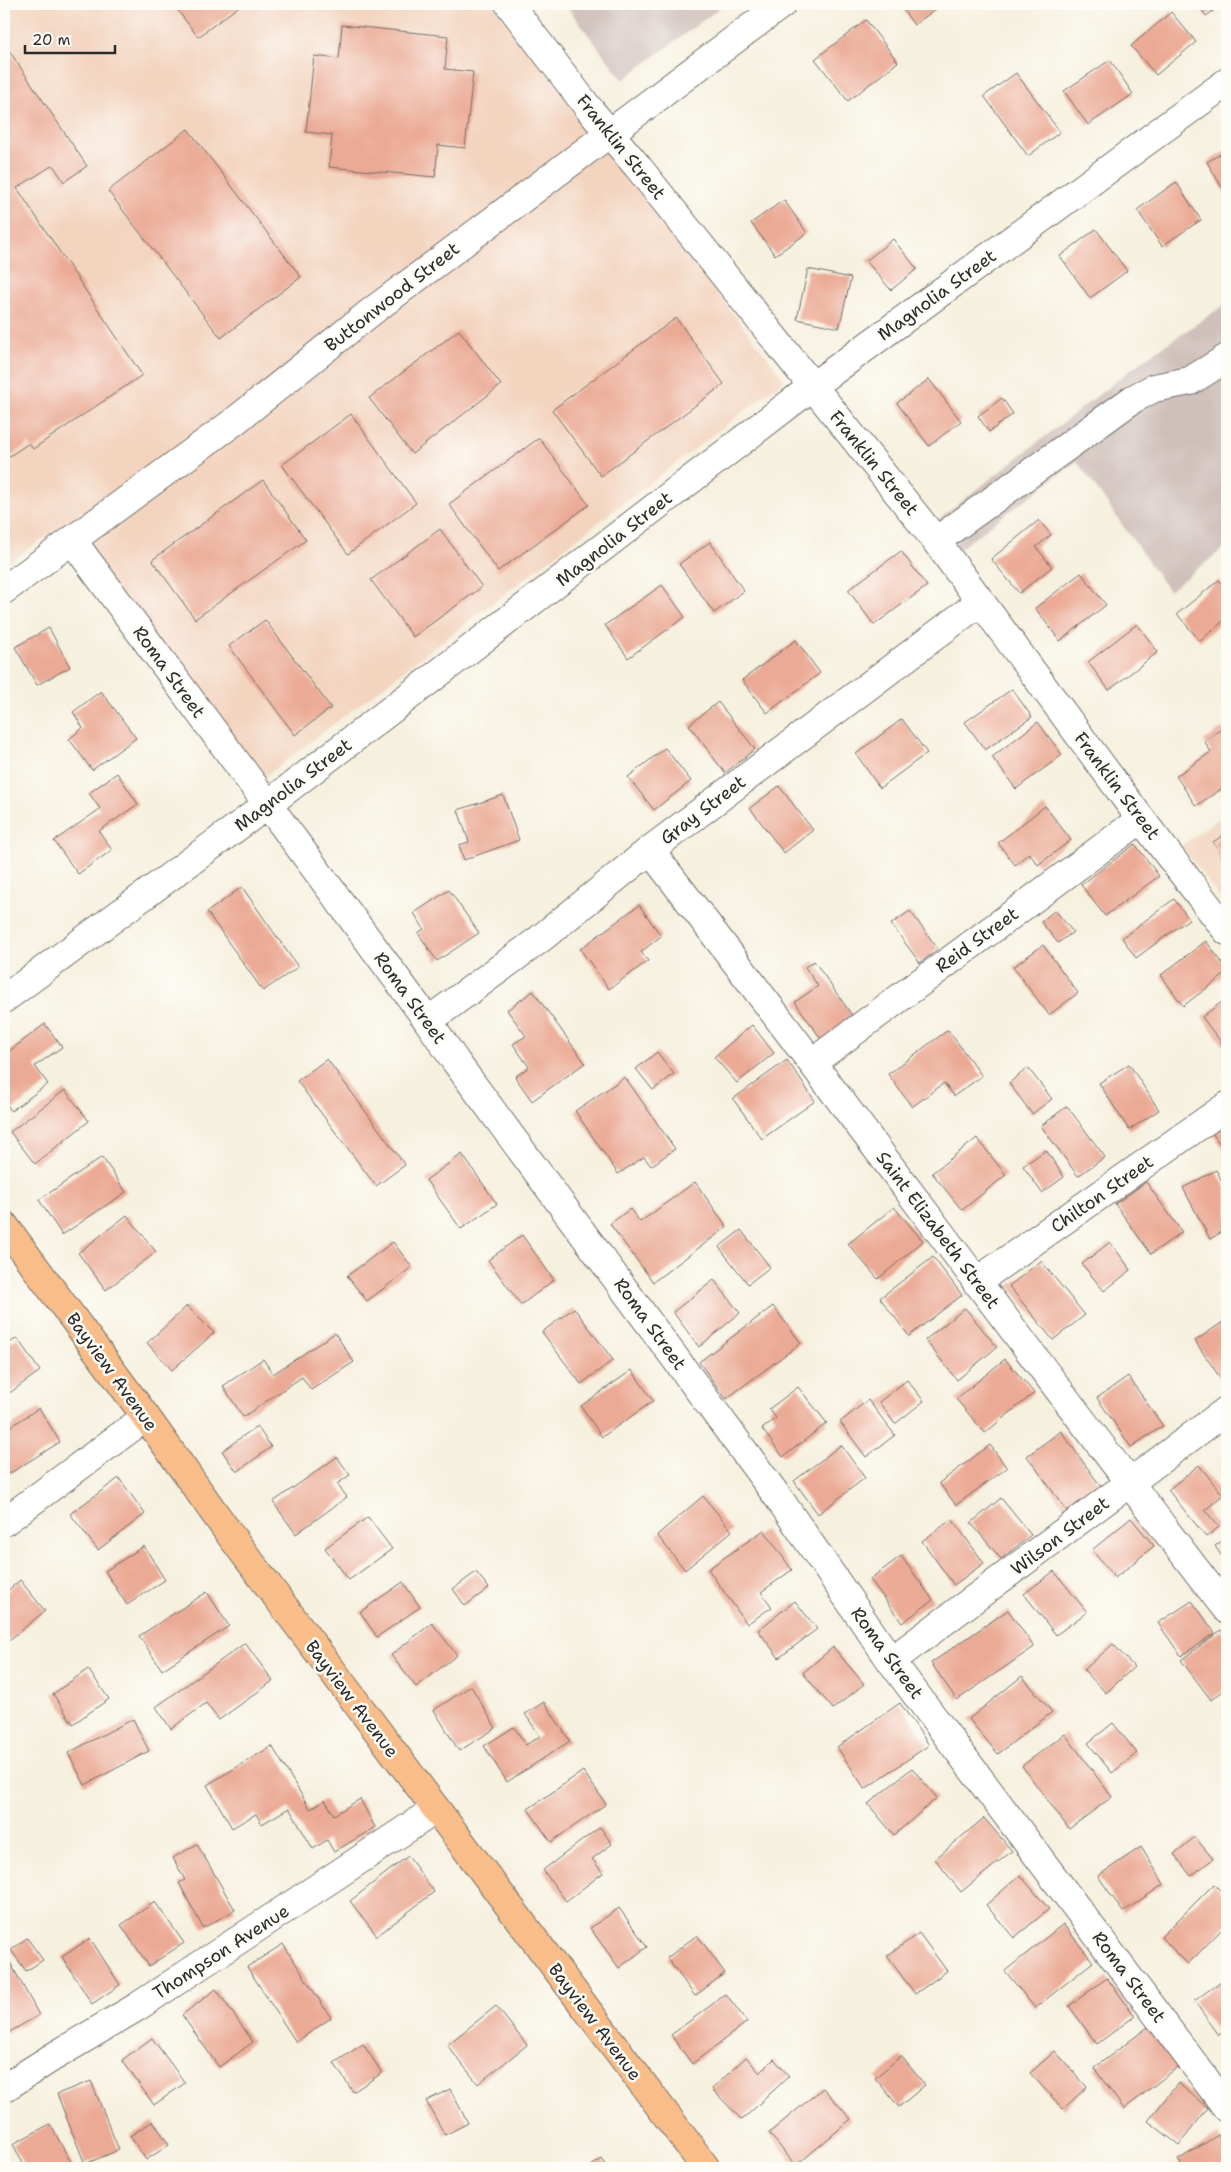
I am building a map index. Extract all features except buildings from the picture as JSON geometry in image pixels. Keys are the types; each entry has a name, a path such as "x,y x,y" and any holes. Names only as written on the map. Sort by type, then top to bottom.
{"main road":[{"name":"Bayview Avenue","path":"4,1225 146,1417 228,1532 435,1810 706,2168"}],"street":[{"name":"Franklin Street","path":"509,4 590,110 936,541 1141,819 1227,931"},
{"name":"Buttonwood Street","path":"4,590 235,420 371,312 782,4"},
{"name":"Magnolia Street","path":"4,999 267,805 813,386 1227,82"},
{"path":"936,541 1133,399 1154,388 1190,381 1227,358"},
{"name":"Roma Street","path":"72,540 780,1500 891,1661 1227,2108"},
{"name":"Gray Street","path":"428,1021 540,939 650,850 980,602"},
{"name":"Reid Street","path":"813,1062 1141,819"},
{"name":"Saint Elizabeth Street","path":"650,850 813,1062 976,1282 1227,1610"},
{"name":"Chilton Street","path":"976,1282 1227,1106"},
{"name":"Wilson Street","path":"891,1661 1227,1410"},
{"path":"4,1522 146,1417"},
{"name":"Thompson Avenue","path":"4,2088 161,1992 435,1810"}],"shaded area":[{"path":"4,4 493,4 785,380 259,781 60,527 4,566"},
{"path":"565,4 725,4 623,80"},
{"path":"1227,303 1227,546 1169,591 1077,461 959,549 939,519 1142,361"},
{"path":"1227,812 1227,907 1181,846"}]}
